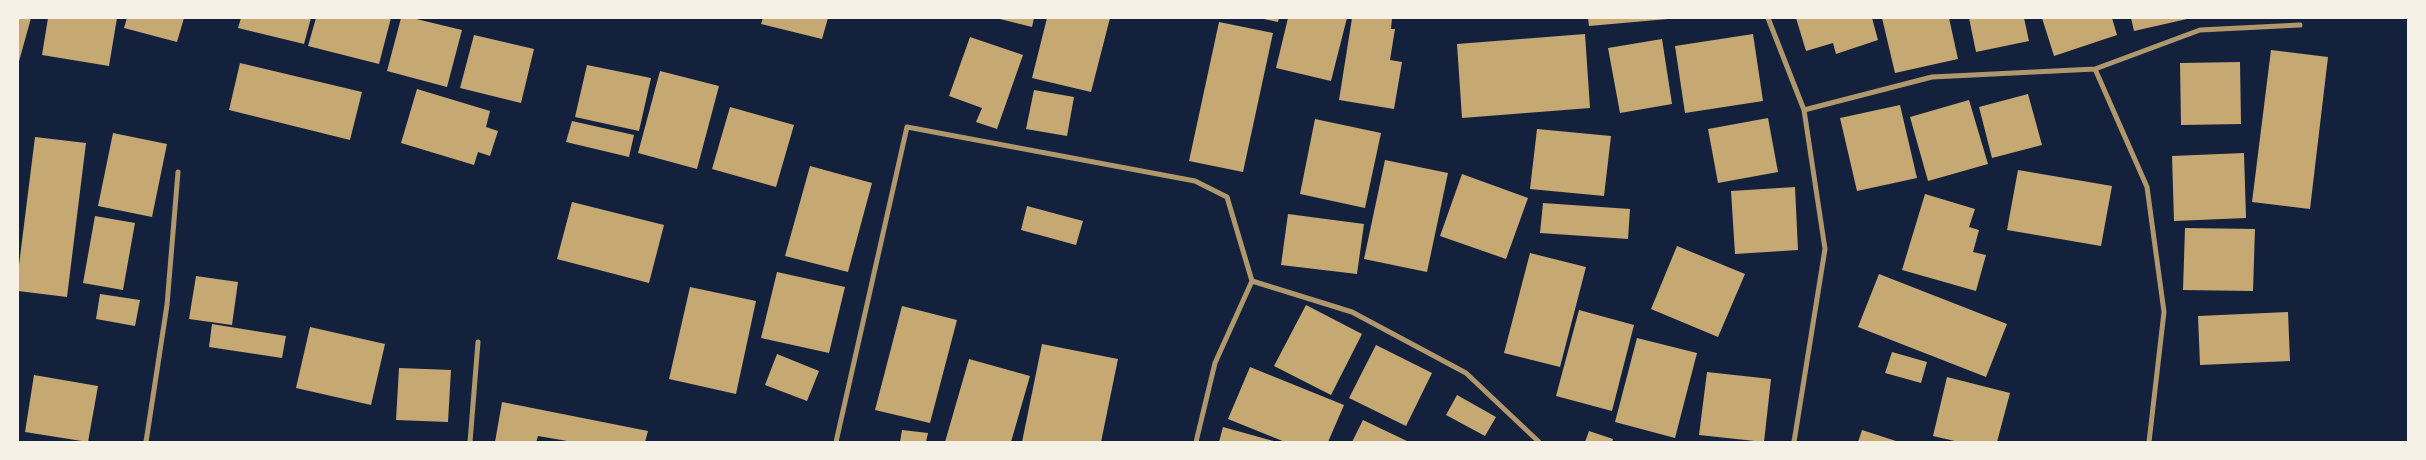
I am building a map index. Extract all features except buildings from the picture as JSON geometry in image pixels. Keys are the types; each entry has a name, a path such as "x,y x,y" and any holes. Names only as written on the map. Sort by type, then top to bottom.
{"street":[{"path":"1768,18 1804,110 1825,250 1794,442"},
{"path":"1804,110 1932,78 2096,69 2200,30 2300,25"},
{"path":"2096,69 2147,187 2164,312 2149,442"},
{"path":"836,442 907,127 1195,181 1227,196 1252,280 1215,363 1196,442"},
{"path":"146,442 167,304 178,172"},
{"path":"1252,280 1352,312 1466,373 1539,442"},
{"path":"470,442 478,342"}]}
